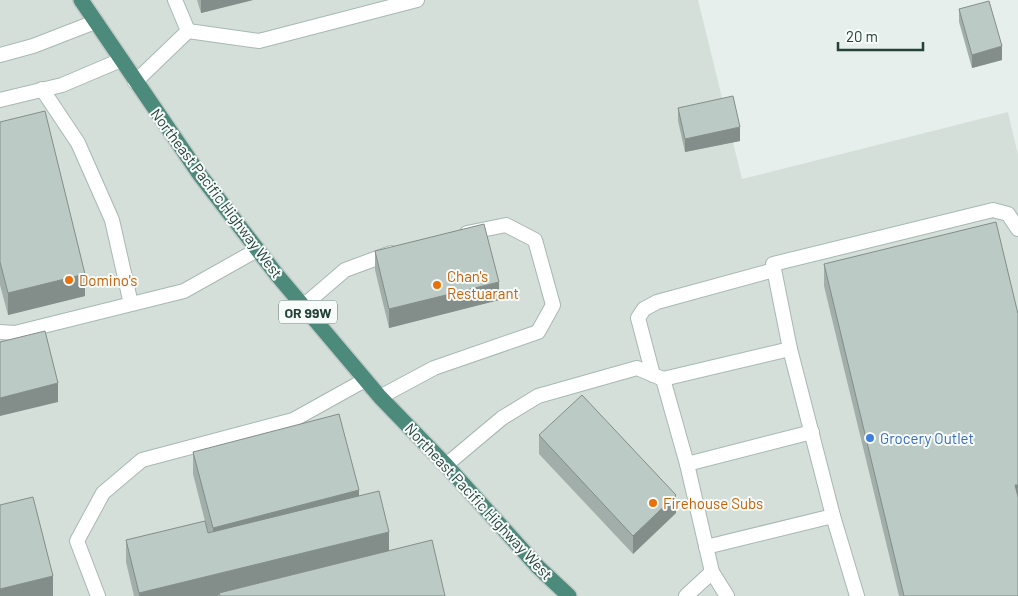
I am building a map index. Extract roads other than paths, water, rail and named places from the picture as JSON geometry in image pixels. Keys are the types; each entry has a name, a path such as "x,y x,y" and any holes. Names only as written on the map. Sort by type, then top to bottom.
{"highway":[{"name":"Northeast Pacific Highway West","path":"81,0 200,176 257,250 380,397 446,465 538,567 566,595"}],"lane":[{"path":"175,0 188,32"},
{"path":"188,32 259,41 417,0"},
{"path":"0,55 33,46 95,22"},
{"path":"135,82 188,32"},
{"path":"0,100 62,85 121,60"},
{"path":"42,89 78,144 112,220 131,304"},
{"path":"857,596 833,516 790,349 773,264 993,210 1008,214 1018,229"},
{"path":"380,397 434,368 538,332 553,305 535,240 506,225 451,236"},
{"path":"303,306 345,270 406,248"},
{"path":"0,332 15,333 184,290 257,250"},
{"path":"727,596 712,572 687,464 638,318 644,309 657,302 774,270"},
{"path":"446,465 502,418 538,396 637,368 658,377 790,349"},
{"path":"98,596 76,541 103,493 142,460 293,420 365,380"},
{"path":"687,464 812,432"},
{"path":"706,546 833,516"},
{"path":"686,596 712,572"}],"place":[{"name":"Domino's","path":"69,280"},
{"name":"Chan's Restuarant","path":"437,285"},
{"name":"Grocery Outlet","path":"870,438"},
{"name":"Firehouse Subs","path":"653,503"}]}
